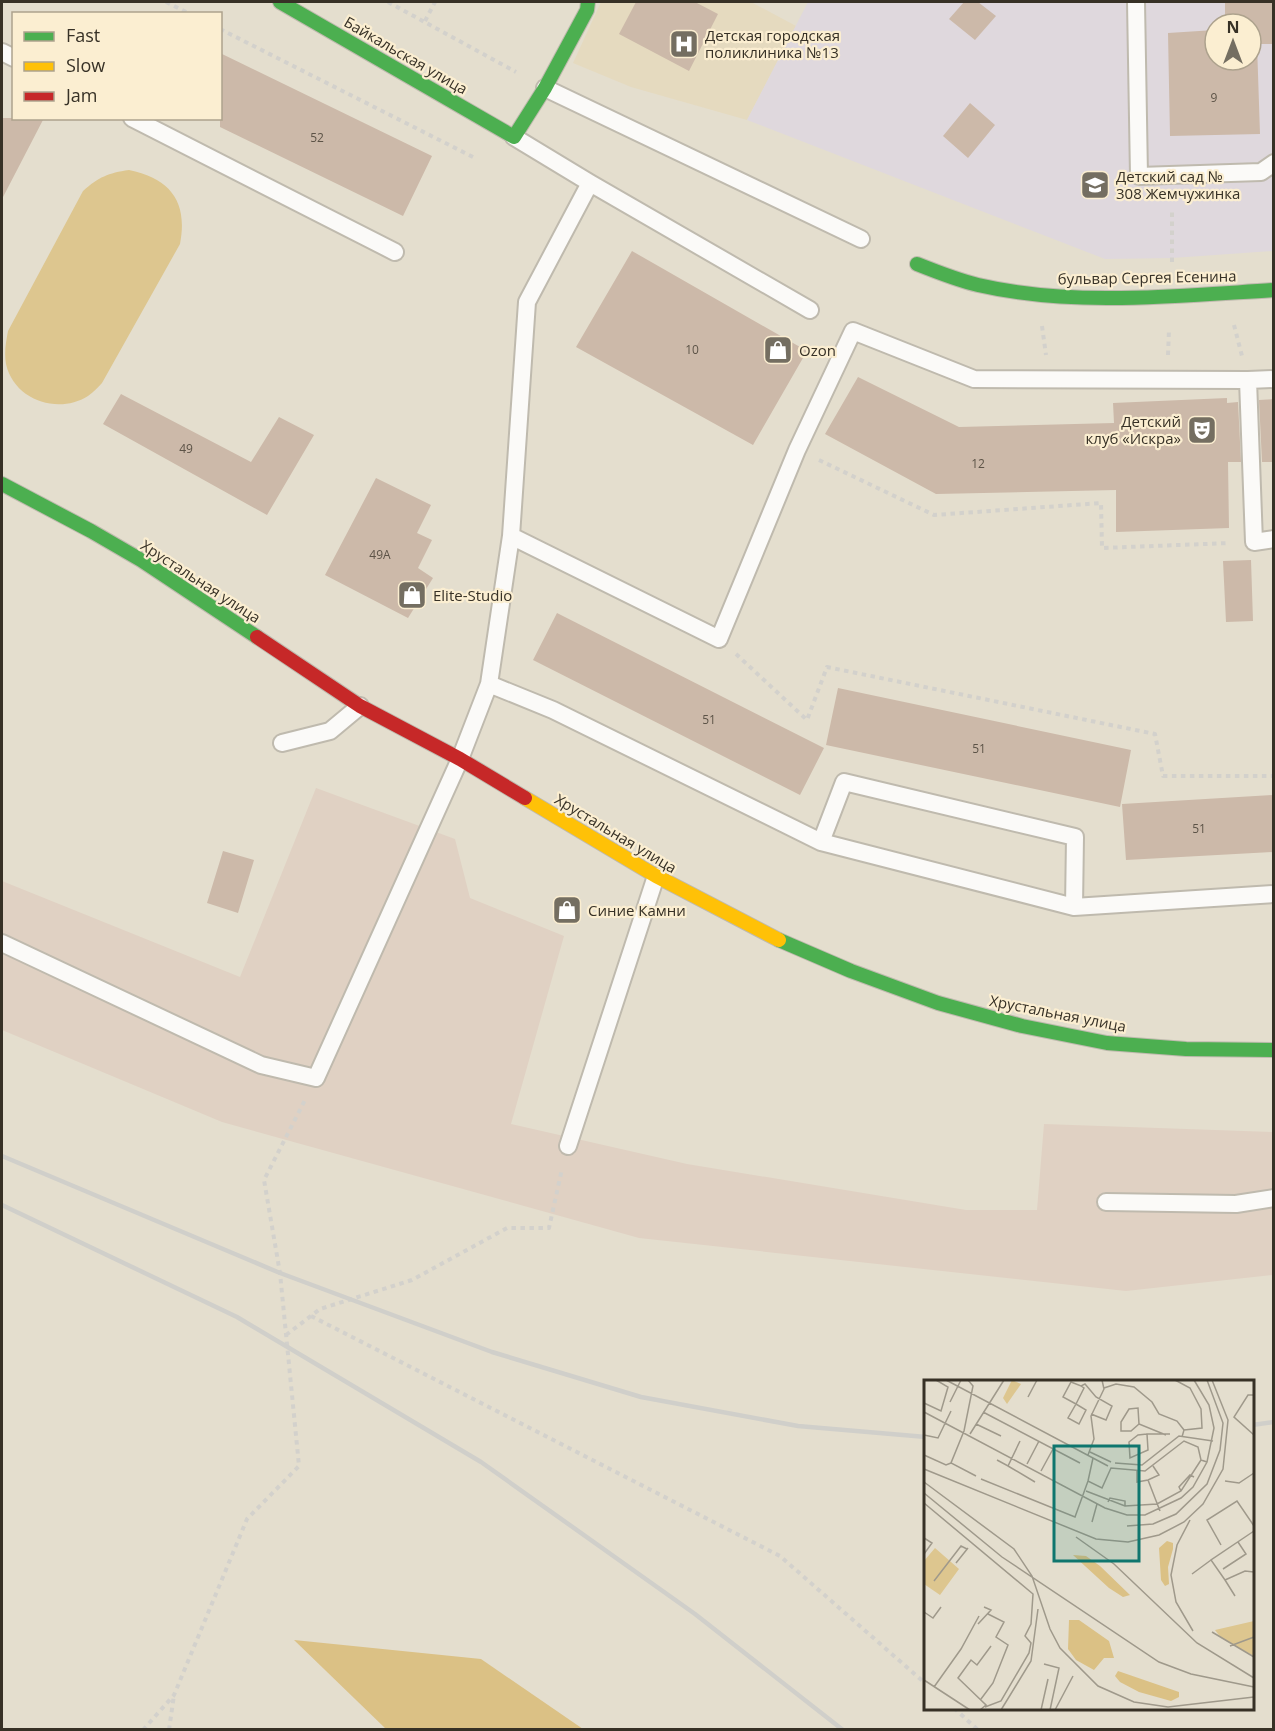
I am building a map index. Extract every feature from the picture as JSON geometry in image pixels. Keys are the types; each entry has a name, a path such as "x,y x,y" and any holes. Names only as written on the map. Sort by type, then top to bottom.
{"street":[{"name":"Байкальская улица","path":"280,2 514,137"},
{"path":"514,137 545,88 587,10 588,2"},
{"name":"бульвар Сергея Есенина","path":"917,264 954,278 994,288 1037,293 1087,296 1170,296 1274,290"},
{"name":"Хрустальная улица","path":"2,484 141,560 360,705 460,759 656,876 774,938 851,971 949,1006 1022,1026 1107,1043 1186,1049 1274,1050"}],"lane":[{"path":"1136,2 1139,176 1261,172 1274,163"},
{"path":"545,88 861,240"},
{"path":"136,120 395,252"},
{"path":"514,137 810,310"},
{"path":"2,943 261,1065 316,1078 460,759 489,684 511,536 527,302 590,183"},
{"path":"511,536 719,639 796,450 853,331 974,379 1248,380 1274,378"},
{"path":"1248,380 1254,542 1274,539"},
{"path":"489,684 553,711 821,842 1074,907 1274,894"},
{"path":"282,743 330,731 360,705"},
{"path":"821,842 844,782 1075,837 1074,907"},
{"path":"568,1146 656,876"},
{"path":"1106,1203 1236,1204 1274,1198"}],"path":[{"path":"166,2 186,12"},
{"path":"388,2 545,88"},
{"path":"425,21 435,2"},
{"path":"222,30 475,158"},
{"path":"1226,292 1248,380"},
{"path":"1037,293 1050,380"},
{"path":"796,450 934,515 1101,503 1102,548 1254,542"},
{"path":"719,639 807,720 827,667 1155,734 1163,776 1274,776"},
{"path":"169,1730 174,1695 247,1519 299,1466 280,1273 264,1180 316,1078"},
{"path":"286,1335 320,1309 412,1280 507,1228 549,1228 568,1146"},
{"path":"311,1316 780,1556 924,1682"},
{"path":"143,1730 174,1695"},
{"path":"956,1710 978,1730"}],"shaded area":[{"name":"Детская городская поликлиника №13","path":"601,2 751,2 796,26 747,120 631,87 573,63"},
{"name":"Детский сад № 308 Жемчужинка","path":"808,2 1273,2 1273,251 1172,258 1105,259 747,120"},
{"path":"129,170 156,179 173,195 181,216 180,244 102,383 90,394 76,402 51,404 39,401 18,387 11,376 5,360 8,331 83,191 104,176"},
{"path":"316,788 455,839 470,898 564,936 511,1124 687,1164 966,1210 1037,1210 1044,1124 1273,1132 1273,1275 1126,1291 639,1238 222,1122 2,1030 2,881 240,977"},
{"path":"294,1640 481,1659 583,1729 386,1729"}],"building":[{"path":"636,2 695,2 718,14 689,71 619,34"},
{"path":"964,2 978,2 996,16 975,40 949,19"},
{"path":"1225,2 1274,2 1274,44 1263,44 1263,12 1225,12"},
{"path":"1203,31 1203,72 1258,72 1260,134 1170,136 1168,33"},
{"path":"222,54 432,156 403,216 220,127 220,120 222,120"},
{"path":"970,103 995,125 968,158 943,136"},
{"path":"2,118 43,120 2,199"},
{"path":"632,251 807,351 753,445 576,347"},
{"path":"858,377 959,427 1114,423 1113,403 1227,398 1227,403 1238,402 1241,462 1228,462 1229,528 1116,532 1116,490 936,494 825,434"},
{"path":"121,394 251,462 279,417 314,435 267,515 103,424"},
{"path":"1274,399 1274,462 1262,462 1259,400"},
{"path":"376,478 431,505 417,533 432,540 418,568 433,578 408,618 325,575"},
{"path":"1251,560 1253,621 1226,622 1223,561"},
{"path":"557,613 824,748 800,795 533,660"},
{"path":"838,688 1131,750 1120,807 826,745"},
{"path":"1274,795 1274,852 1126,860 1122,804"},
{"path":"223,851 254,860 238,913 207,903"}],"railway":[{"path":"2,1156 280,1273 492,1352 641,1397 798,1426 924,1437"},
{"path":"2,1205 237,1317 481,1462 695,1614 843,1730"},
{"path":"1254,1425 1274,1422"}],"traffic: fast":[{"path":"280,2 514,137 545,88 587,10 588,2"},
{"path":"917,264 978,285 1051,296 1126,298 1274,290"},
{"path":"2,484 141,560 257,637"},
{"path":"779,940 851,971 938,1003 1022,1026 1107,1043 1186,1049 1274,1050"}],"traffic: slow":[{"path":"525,798 656,876 779,940"}],"traffic: jam":[{"path":"257,637 360,706 460,759 525,798"}],"place":[{"name":"Детская городская поликлиника №13","path":"684,44"},
{"name":"Детский сад № 308 Жемчужинка","path":"1095,185"},
{"name":"Ozon","path":"778,350"},
{"name":"Детский клуб «Искра»","path":"1202,430"},
{"name":"Elite-Studio","path":"412,595"},
{"name":"Синие Камни","path":"567,910"}]}
